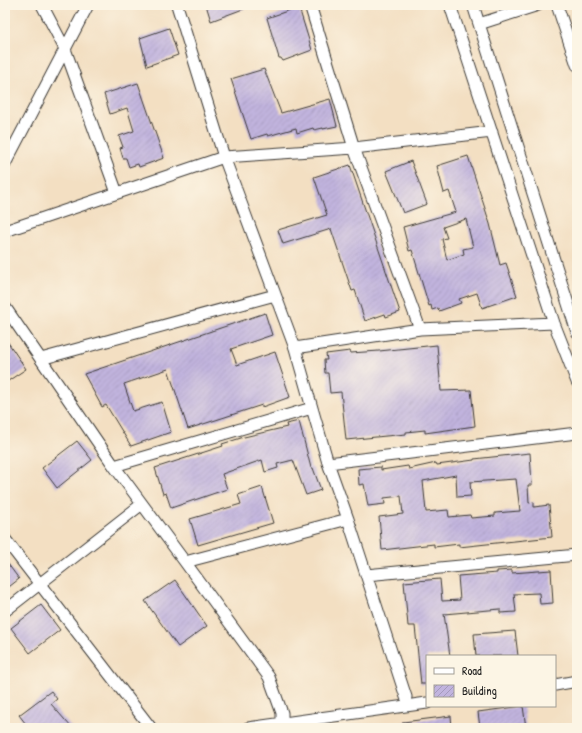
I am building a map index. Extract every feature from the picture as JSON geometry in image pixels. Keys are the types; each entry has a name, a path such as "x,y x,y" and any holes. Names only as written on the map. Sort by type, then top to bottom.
{"street":[{"path":"42,5 65,49 117,193"},
{"path":"5,164 88,5"},
{"path":"177,5 224,157 295,348 328,463 348,519 406,697"},
{"path":"310,5 354,148 420,329"},
{"path":"450,5 554,323 577,382"},
{"path":"473,5 577,332"},
{"path":"479,24 538,5"},
{"path":"557,5 577,65"},
{"path":"5,231 224,157 354,148 492,132"},
{"path":"41,359 275,295"},
{"path":"5,307 114,466 269,677 282,713 282,726"},
{"path":"295,348 420,329 554,323"},
{"path":"114,466 312,408"},
{"path":"328,463 577,433"},
{"path":"5,611 142,504"},
{"path":"185,562 348,519"},
{"path":"5,539 151,728"},
{"path":"366,575 577,556"},
{"path":"556,685 577,682"},
{"path":"248,728 282,726 426,703"}],"building":[{"path":"206,5 251,5 251,6 211,21"},
{"path":"296,8 298,12 300,11 312,50 283,61 279,58 267,18"},
{"path":"169,28 178,55 147,66 140,38"},
{"path":"264,69 281,113 330,99 337,126 314,130 313,128 297,133 296,128 251,139 231,79"},
{"path":"138,83 164,158 139,167 138,164 129,167 126,158 123,158 120,148 123,147 119,136 134,131 127,108 110,114 104,94"},
{"path":"468,156 490,224 500,265 506,263 517,296 482,308 477,293 459,299 461,303 439,311 438,308 432,310 431,305 429,306 412,250 409,251 403,227 456,212 449,191 444,193 437,166","holes":["466,219 473,247 463,249 464,254 447,260 442,239 447,238 443,227"]},
{"path":"411,161 427,204 403,213 386,171"},
{"path":"350,165 400,312 386,317 385,314 365,321 355,290 352,291 331,229 283,244 278,230 327,215 314,177"},
{"path":"265,313 272,335 231,349 237,365 275,352 290,397 262,407 262,405 188,429 168,369 124,384 133,411 162,402 171,432 131,446 106,405 102,407 84,374"},
{"path":"5,338 26,369 5,383"},
{"path":"437,345 441,391 471,390 475,426 425,433 425,430 406,432 406,434 346,440 341,392 330,393 328,373 325,373 324,360 327,360 326,354 350,351 351,353 379,351"},
{"path":"299,421 311,468 313,468 321,490 306,495 293,460 277,464 278,468 265,472 262,460 222,474 227,489 171,508 166,493 163,494 155,468 223,446 222,444 244,437 287,427 286,424"},
{"path":"77,441 92,460 57,488 42,468"},
{"path":"530,453 532,485 528,485 529,503 534,502 534,507 549,505 552,537 459,547 459,544 434,547 434,544 382,550 379,517 403,514 401,496 384,498 385,504 368,506 364,484 359,485 358,469 381,467 381,470 408,466 409,469 436,463 437,465 474,459","holes":["456,475 457,497 471,496 470,482 516,479 520,511 495,513 495,516 471,518 470,515 449,517 448,510 426,512 423,481"]},
{"path":"262,487 273,523 198,545 190,519 241,504 238,495"},
{"path":"5,560 19,579 5,590"},
{"path":"512,570 512,573 551,570 553,603 540,604 539,593 514,594 516,612 500,613 500,609 444,614 450,655 426,655 426,684 421,684 415,626 408,626 404,582 440,579 442,601 460,600 458,576 497,573 497,571"},
{"path":"175,580 207,626 178,647 145,601"},
{"path":"41,605 60,630 30,653 11,628"},
{"path":"515,631 518,655 476,655 474,634"},
{"path":"51,691 57,699 51,704 72,728 29,728 19,715"},
{"path":"523,707 526,728 480,728 478,712"},
{"path":"451,716 452,728 403,728 403,722"}]}
